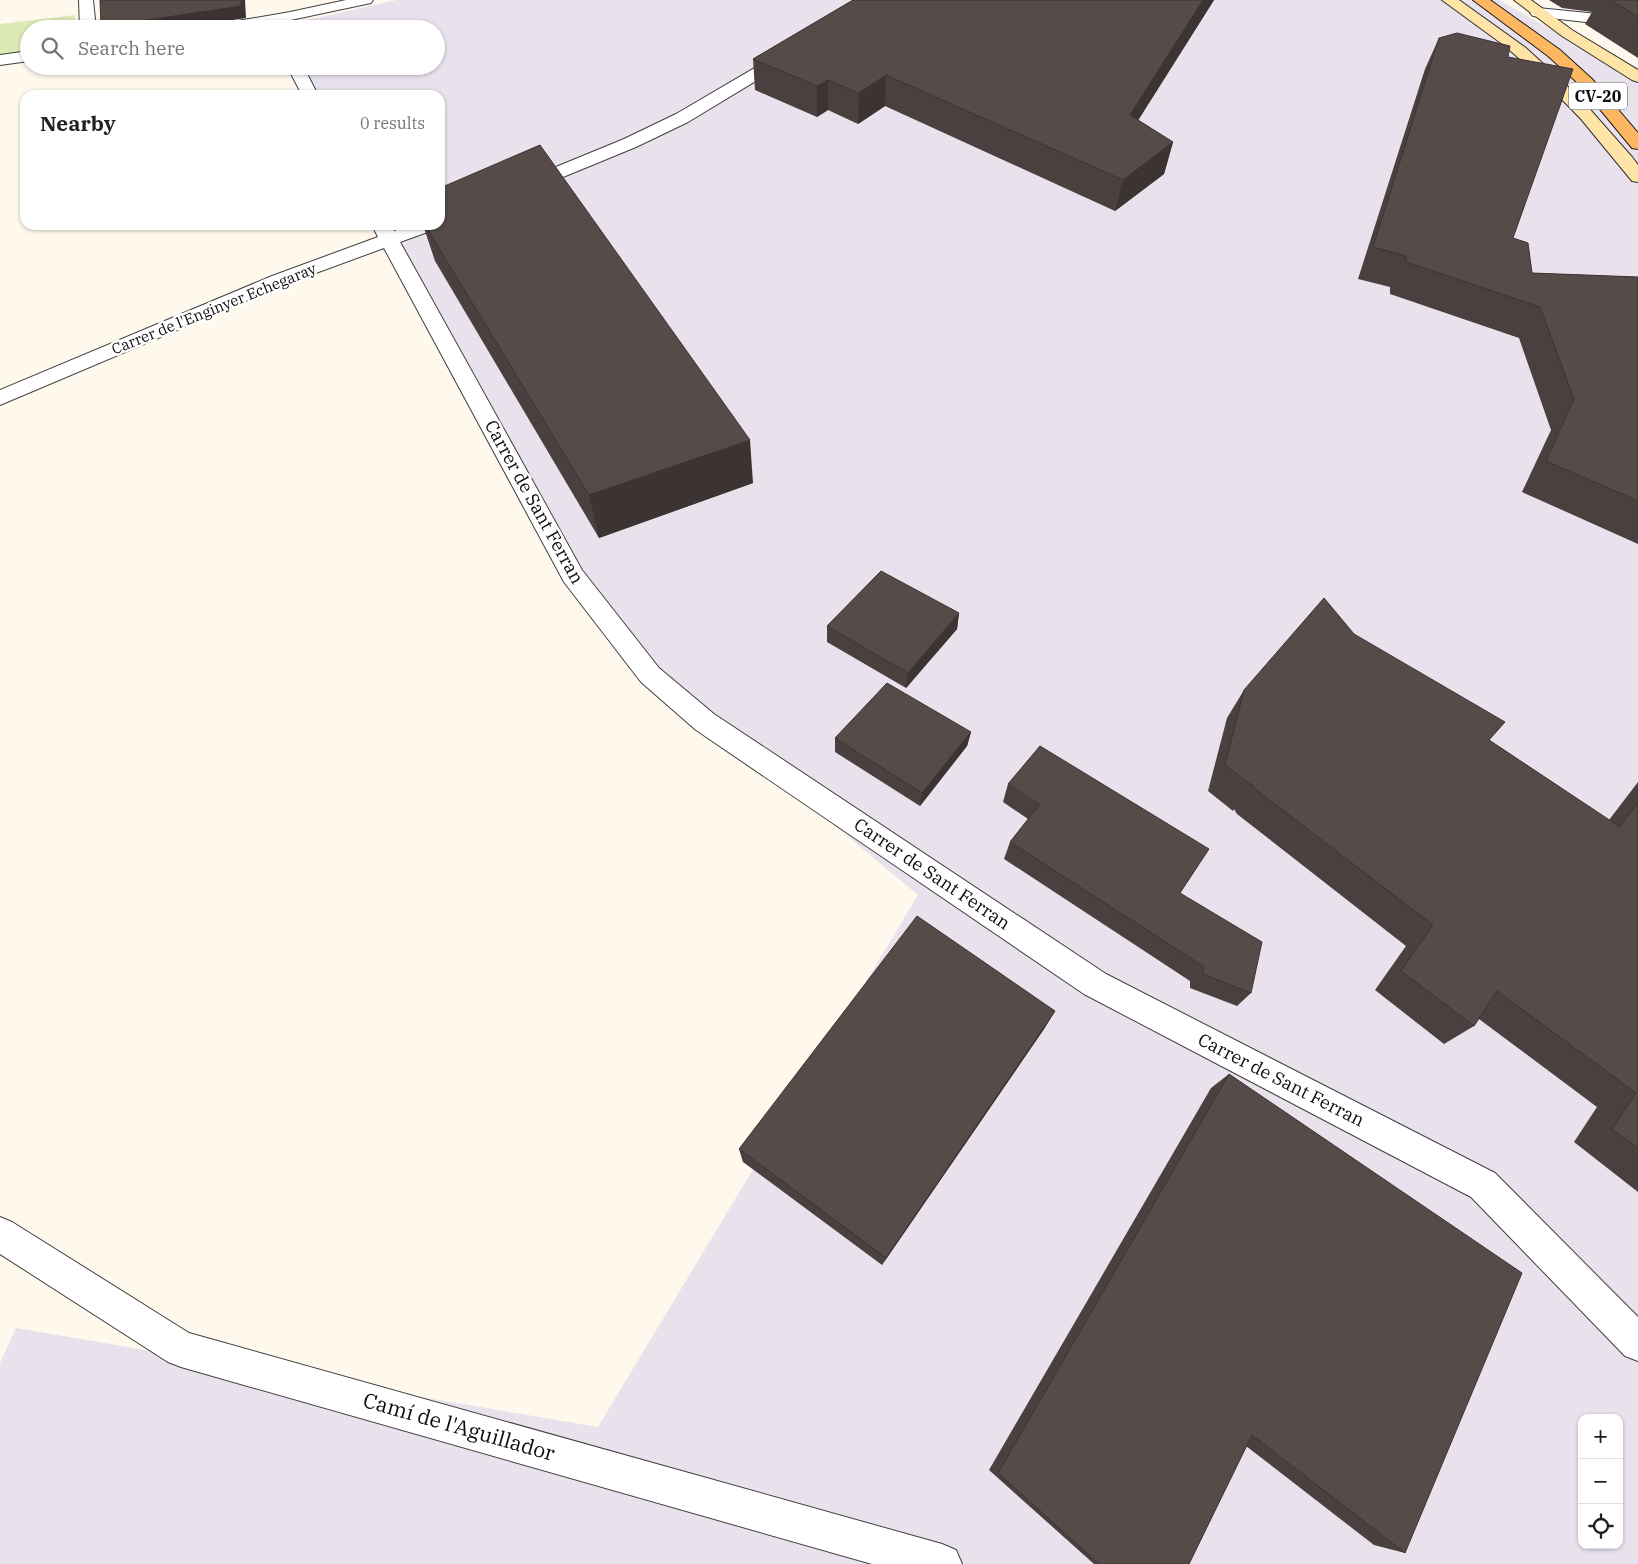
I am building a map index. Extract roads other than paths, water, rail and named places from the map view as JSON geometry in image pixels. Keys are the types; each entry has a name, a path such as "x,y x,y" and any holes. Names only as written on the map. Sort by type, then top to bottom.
{"main road":[{"name":"CV-20","path":"1480,0 1554,53 1586,82 1638,144"}],"street":[{"path":"86,0 87,20"},
{"path":"300,20 366,0"},
{"path":"1449,0 1528,58 1565,92 1614,145 1638,177"},
{"path":"1521,0 1574,37 1638,77"},
{"path":"1538,13 1638,22"},
{"path":"510,192 630,143 682,118 798,49"},
{"path":"0,60 20,57"},
{"path":"300,75 307,90"},
{"name":"Carrer de l'Enginyer Echegaray","path":"0,398 385,233 398,230"},
{"name":"Carrer de Sant Ferran","path":"385,233 573,576 650,675 705,722 1095,984 1483,1185 1638,1343"},
{"name":"Camí de l'Aguillador","path":"0,1234 181,1349 942,1564"}]}
